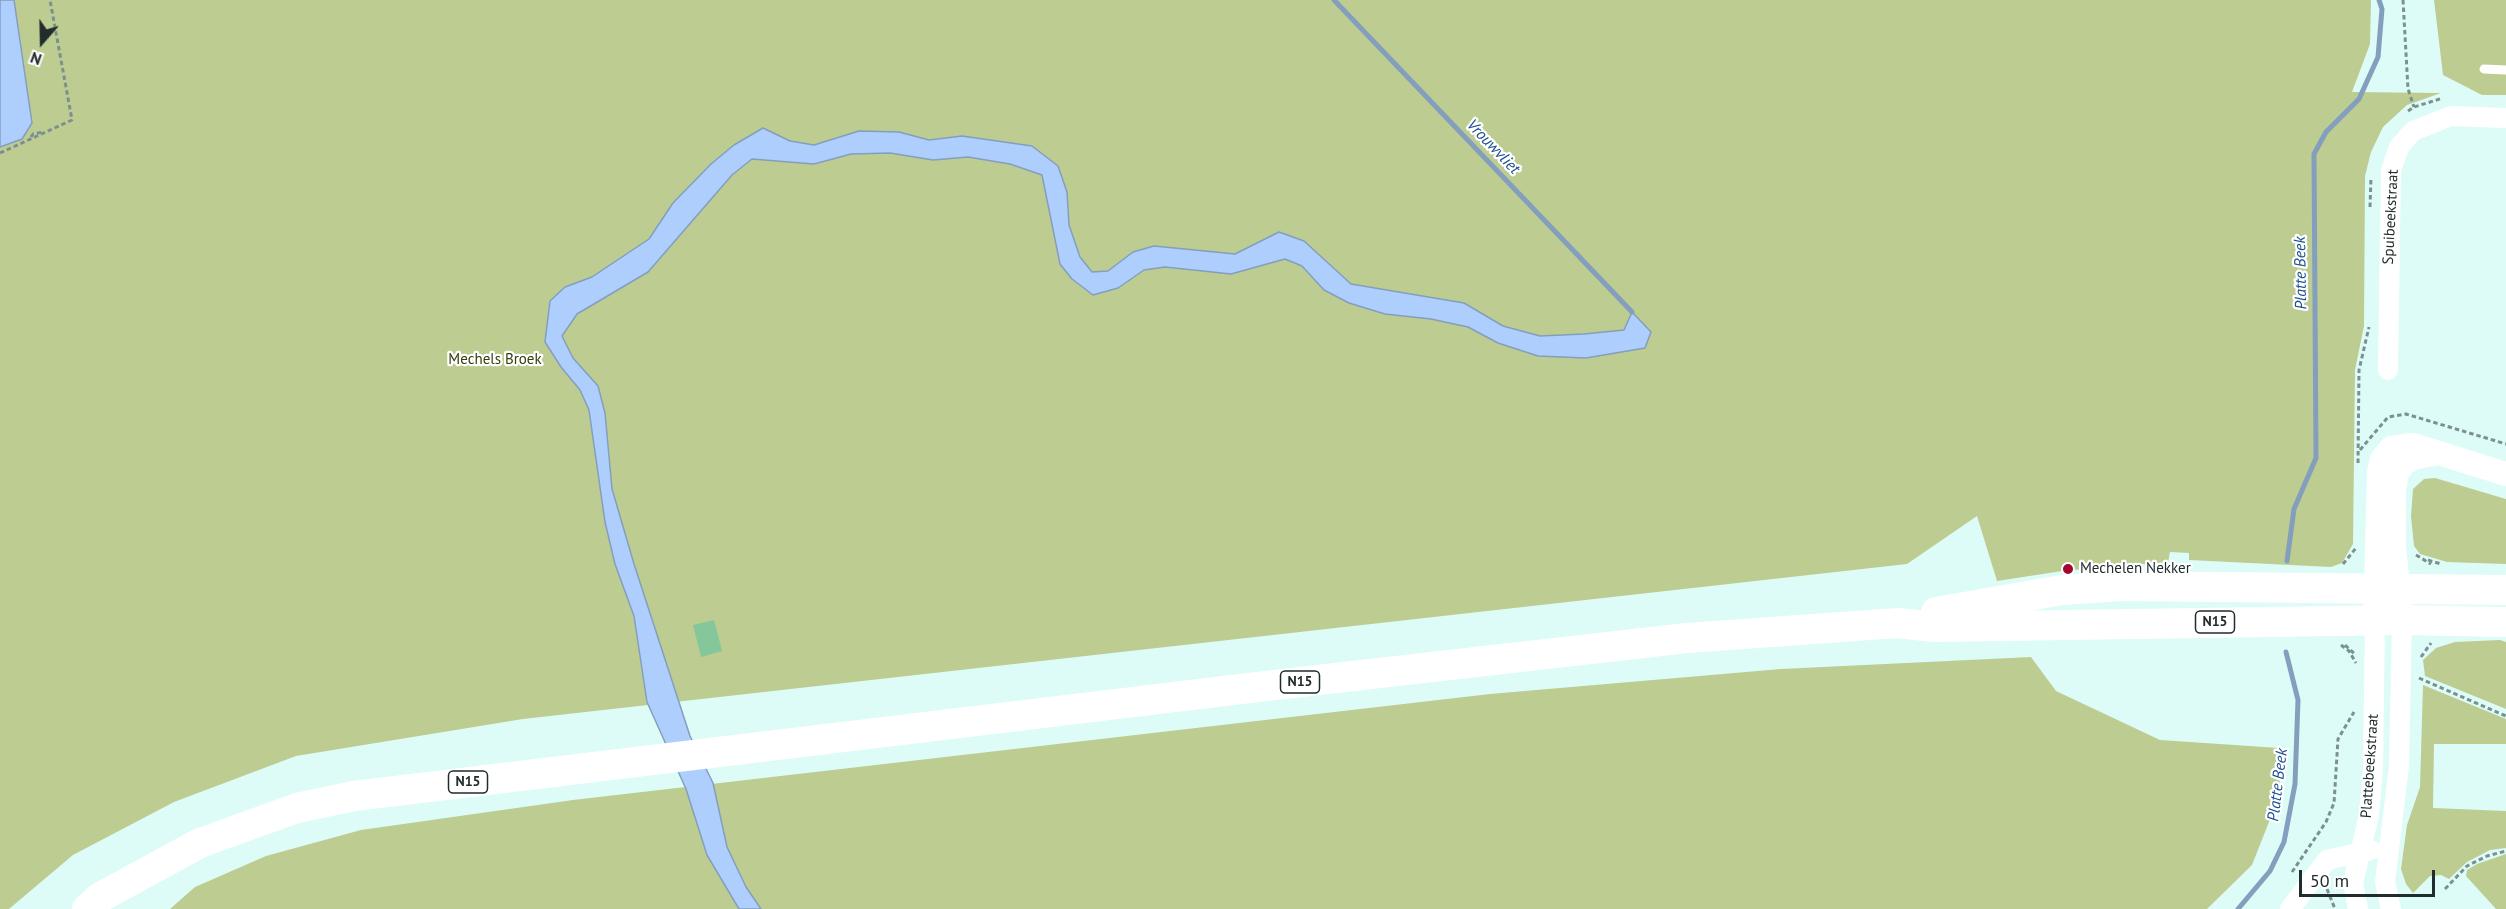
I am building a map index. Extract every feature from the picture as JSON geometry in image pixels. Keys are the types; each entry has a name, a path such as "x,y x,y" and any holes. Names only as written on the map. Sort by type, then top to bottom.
{"main road":[{"name":"N15","path":"1898,623 1935,612 2062,590 2122,586 2506,590"},
{"name":"N15","path":"87,909 99,898 163,861 200,843 297,808 354,796 669,757 1687,638 1898,623 1934,627 2389,620 2506,622"},
{"name":"N15","path":"113,909 156,876 270,818"}],"street":[{"name":"Spuibeekstraat","path":"2388,370 2391,170 2398,147 2413,131 2451,117 2506,118"},
{"path":"2389,620 2386,590 2376,555 2379,472 2382,459 2391,448 2399,445 2413,445 2434,454 2506,474"},
{"name":"Plattebeekstraat","path":"2389,620 2399,766 2385,882 2391,909"},
{"name":"Plattebeekstraat","path":"2358,909 2353,883 2369,816 2389,620"},
{"path":"2294,908 2328,860 2388,845"}],"lane":[{"path":"2484,69 2506,70"}],"path":[{"path":"0,153 72,120 50,0"},
{"path":"2403,0 2408,89 2414,107"},
{"path":"2343,570 2376,555 2412,555 2446,566"},
{"path":"2335,641 2341,643 2357,657 2357,664"},
{"path":"2418,672 2420,679 2506,716"},
{"path":"2289,877 2326,822 2334,803 2338,739 2355,710"},
{"path":"2445,889 2467,866 2487,856 2506,851"}],"green space":[{"name":"Mechels Broek","path":"14,0 2371,0 2370,44 2352,92 2441,93 2407,105 2383,127 2371,152 2365,176 2364,326 2355,370 2353,544 2342,563 2331,567 2189,560 2189,553 2170,552 2168,562 2062,571 1997,581 1977,516 1907,564 523,719 296,756 174,802 73,855 9,909 0,909 0,147 22,139 32,123"},
{"path":"2434,0 2506,0 2506,95 2482,95 2443,75"},
{"path":"2435,478 2506,499 2506,564 2447,562 2420,554 2414,546 2411,516 2413,489 2424,479"},
{"path":"2500,640 2506,642 2506,709 2425,676 2423,660 2436,648 2455,642"},
{"path":"2031,657 2056,691 2160,740 2279,748 2280,794 2252,865 2207,909 170,909 195,887 266,856 361,830 573,800 1490,694 1781,669"},
{"path":"2423,685 2506,719 2506,744 2434,744 2433,808 2506,811 2506,848 2490,850 2467,862 2449,879 2441,875 2430,876 2413,893 2406,884 2401,869 2407,825 2420,787"},
{"path":"2506,854 2506,909 2496,909 2466,876 2467,870"}],"water":[{"path":"0,0 14,0 32,123 22,139 0,147"},
{"path":"763,128 790,141 814,145 859,131 899,132 929,140 962,136 1032,146 1058,166 1067,192 1069,225 1080,257 1092,272 1108,271 1133,252 1154,246 1235,254 1279,232 1304,241 1351,284 1464,303 1503,326 1540,336 1624,330 1632,312 1651,332 1645,348 1586,358 1538,356 1498,343 1468,327 1431,319 1385,314 1349,303 1324,290 1302,266 1285,259 1231,274 1165,267 1144,270 1118,288 1093,295 1072,279 1060,264 1042,175 1010,164 968,157 933,160 890,153 851,154 814,164 752,159 732,175 648,272 577,314 562,336 573,358 598,386 605,413 612,489 634,564 690,736 713,783 727,847 746,887 761,909 739,909 707,855 686,789 647,702 634,616 615,564 605,522 589,410 580,390 561,367 545,342 550,301 565,287 592,277 649,239 673,203 711,164 734,145"}],"building":[{"path":"714,620 722,651 701,657 693,625"}],"waterway":[{"name":"Vrouwvliet","path":"1334,0 1632,312"},
{"name":"Platte Beek","path":"2287,561 2294,509 2316,458 2314,154 2326,132 2359,99 2378,57 2382,9 2379,0"},
{"name":"Platte Beek","path":"2238,909 2270,871 2284,842 2295,784 2298,700 2286,652"}],"place":[{"name":"Mechelen Nekker","path":"2068,569"}]}
